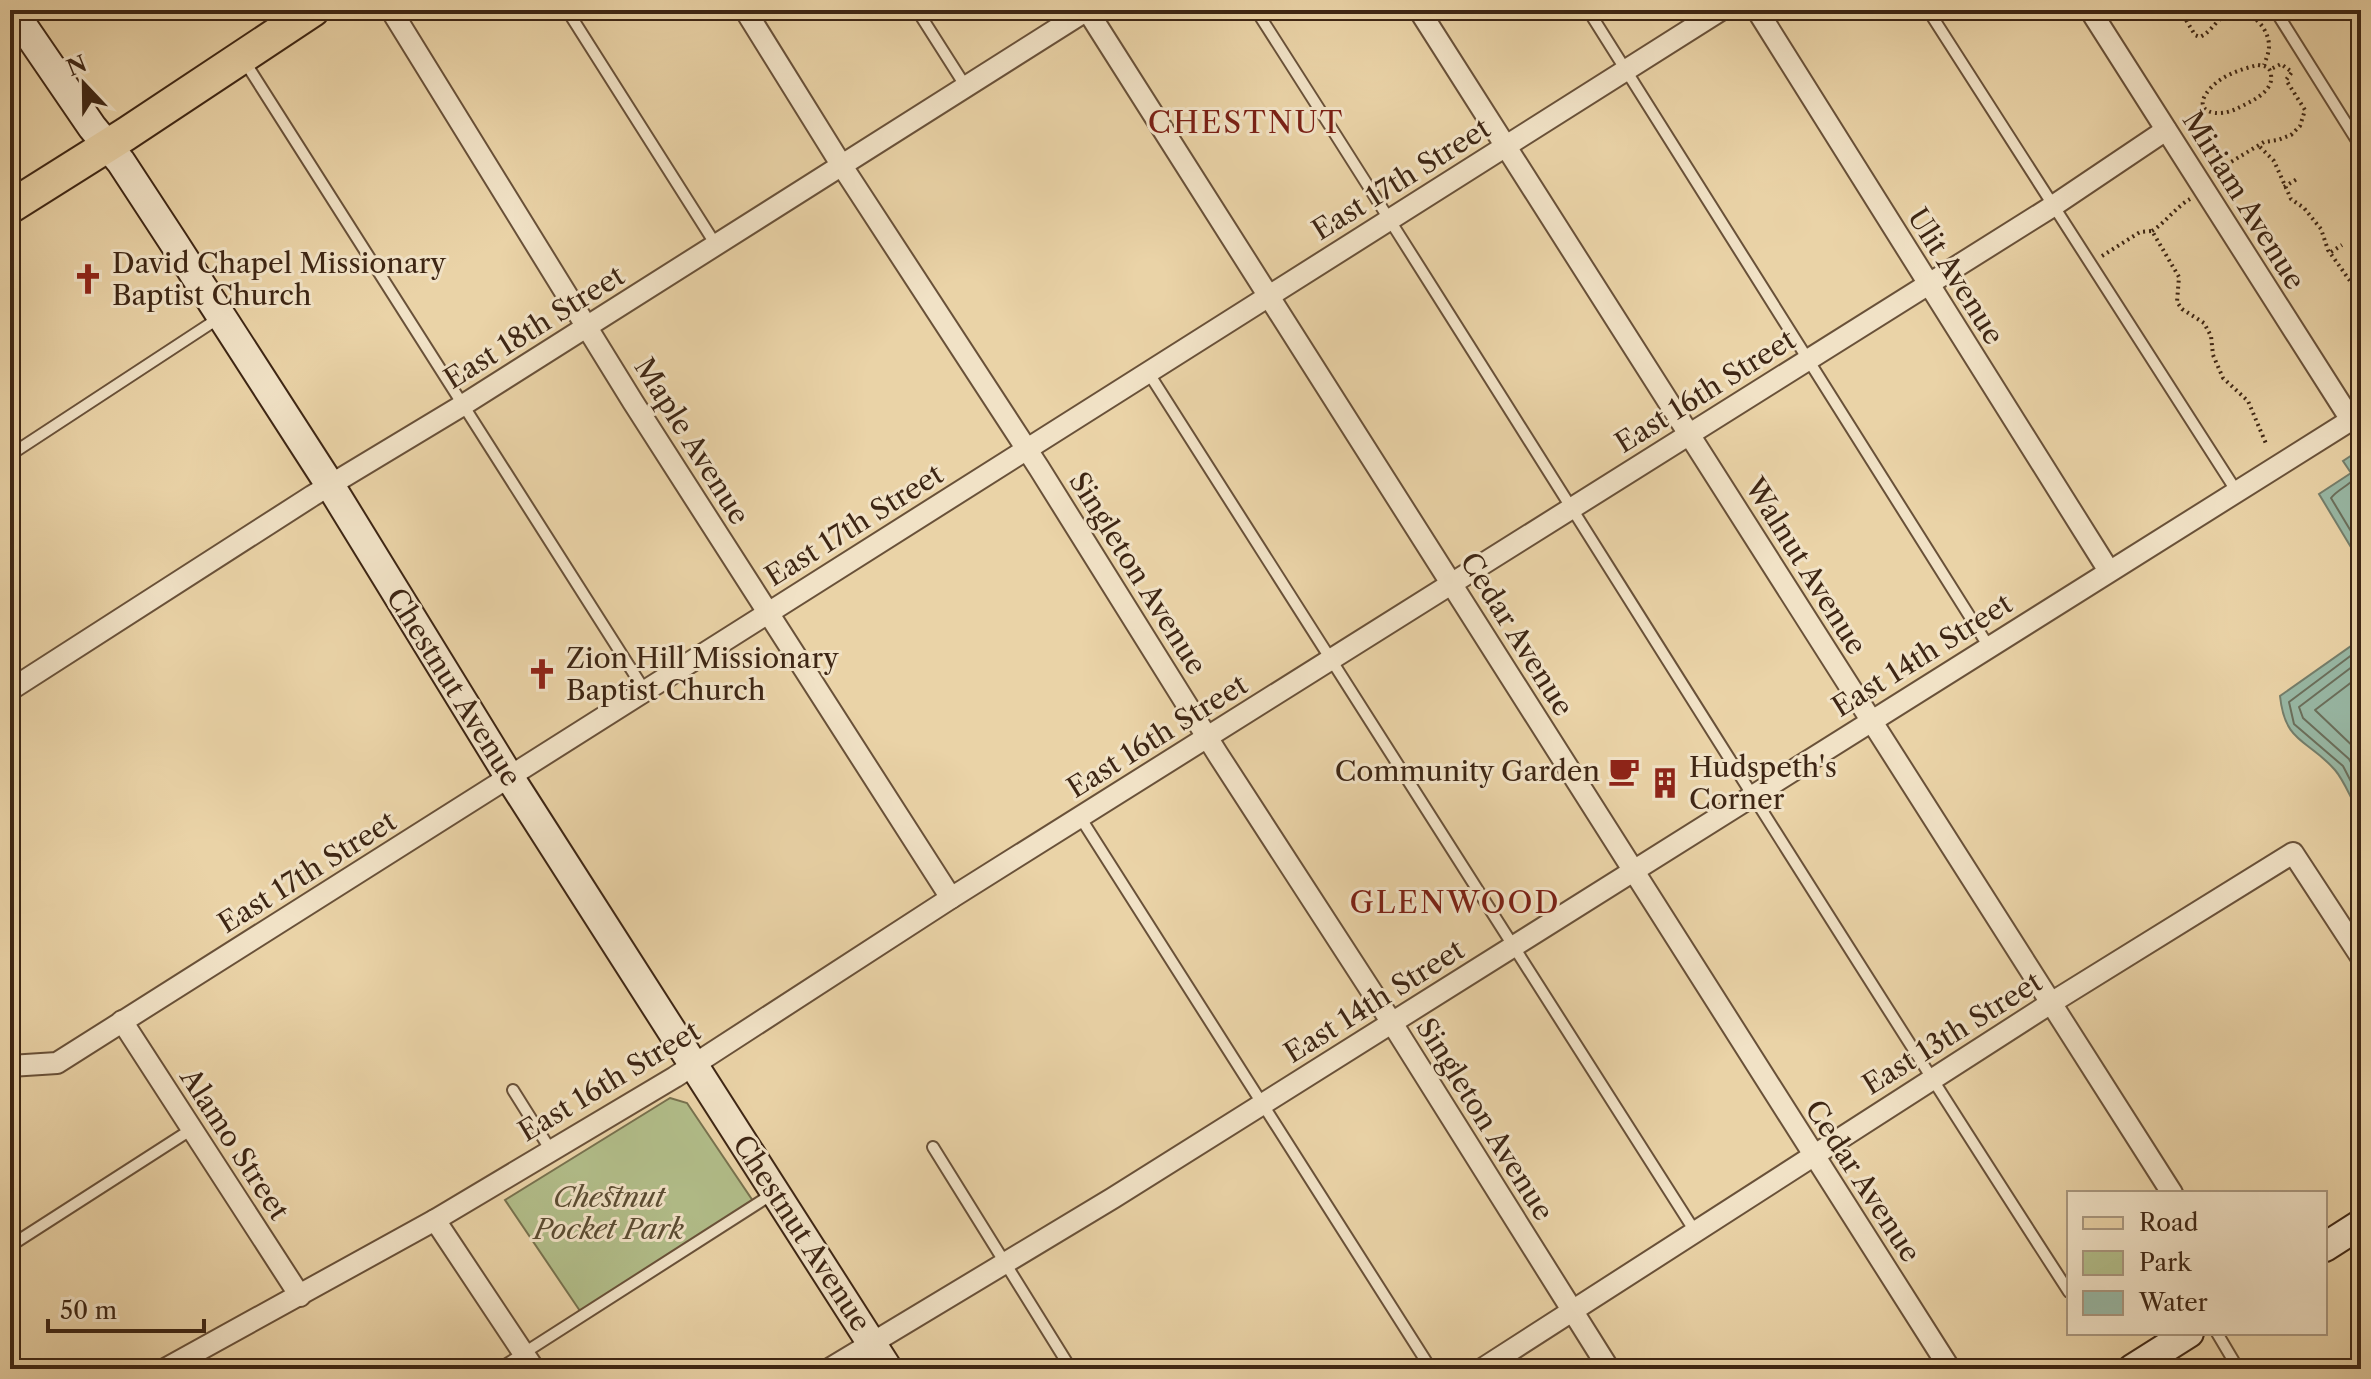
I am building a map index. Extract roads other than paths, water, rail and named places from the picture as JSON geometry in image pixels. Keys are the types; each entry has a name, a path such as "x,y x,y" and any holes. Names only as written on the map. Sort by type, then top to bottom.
{"main road":[{"name":"Chestnut Avenue","path":"12,10 107,147 121,162 330,485 510,778 888,1369"},
{"path":"10,207 107,147 313,10"},
{"path":"2327,1246 2361,1224"},
{"path":"2132,1369 2186,1335"}],"street":[{"name":"Maple Avenue","path":"391,10 587,327 951,898"},
{"name":"Singleton Avenue","path":"745,10 1392,1023 1609,1369"},
{"name":"East 18th Street","path":"10,690 330,485 463,405 1087,10"},
{"name":"Cedar Avenue","path":"1087,10 1950,1369"},
{"name":"Walnut Avenue","path":"1419,10 2171,1191"},
{"name":"East 17th Street","path":"10,1066 57,1063 1721,10"},
{"name":"Ulit Avenue","path":"1757,10 2109,571"},
{"name":"Miriam Avenue","path":"2090,10 2356,417"},
{"name":"East 16th Street","path":"176,1366 435,1220 694,1064 951,898 2053,206 2166,130"},
{"name":"East 14th Street","path":"829,1369 1006,1264 2356,417"},
{"name":"East 13th Street","path":"1482,1369 1812,1155 2293,853 2361,957"},
{"name":"Alamo Street","path":"122,1021 300,1296"},
{"path":"435,1220 529,1362"}],"lane":[{"path":"567,10 716,245"},
{"path":"917,10 966,87"},
{"path":"1256,10 1931,1080 2067,1289"},
{"path":"1588,10 1989,647"},
{"path":"1928,10 2237,492"},
{"path":"2275,10 2361,147"},
{"path":"241,57 645,691"},
{"path":"10,455 221,316"},
{"path":"1148,372 1696,1233"},
{"path":"1080,817 1431,1369"},
{"path":"513,1090 550,1149"},
{"path":"10,1246 192,1129"},
{"path":"933,1147 1071,1369"},
{"path":"499,1369 529,1362 775,1192"},
{"path":"2218,1335 2236,1365 2228,1369"}],"water":[{"path":"2361,449 2361,564 2319,494 2351,473 2343,461"},
{"path":"2361,639 2361,815 2335,770 2292,732 2280,696"}],"place":[{"name":"David Chapel Missionary Baptist Church","path":"88,279"},
{"name":"Zion Hill Missionary Baptist Church","path":"542,674"},
{"name":"Community Garden","path":"1624,771"},
{"name":"Hudspeth's Corner","path":"1665,783"}],"district":[{"name":"CHESTNUT","path":"1246,123"},
{"name":"GLENWOOD","path":"1455,903"}],"park label":[{"name":"Chestnut Pocket Park","path":"609,1213"}]}
